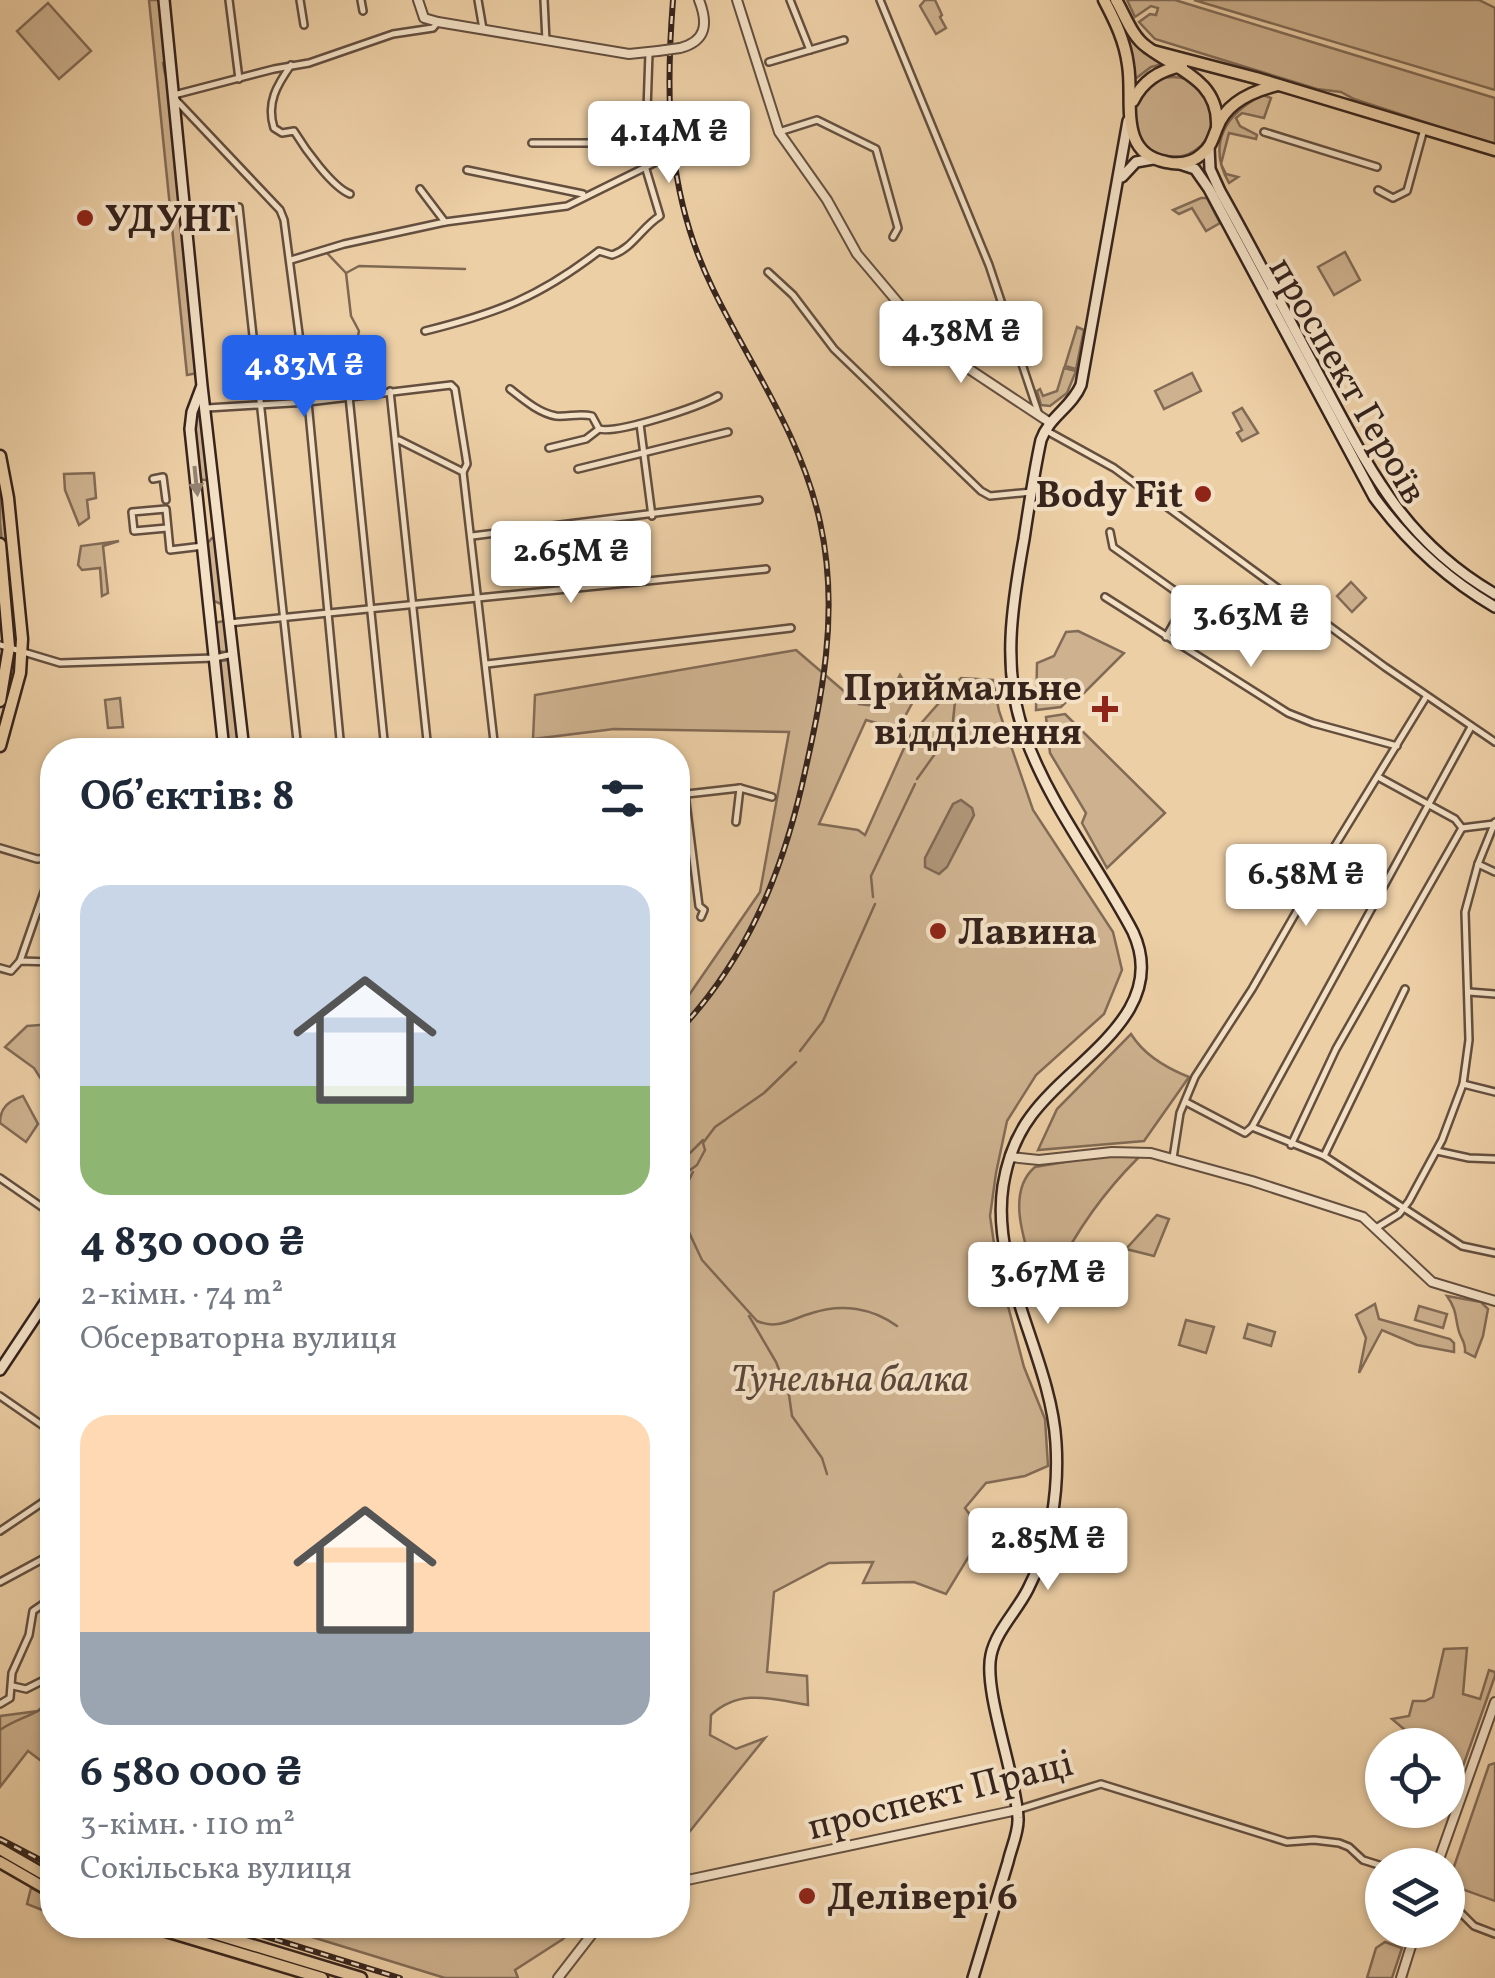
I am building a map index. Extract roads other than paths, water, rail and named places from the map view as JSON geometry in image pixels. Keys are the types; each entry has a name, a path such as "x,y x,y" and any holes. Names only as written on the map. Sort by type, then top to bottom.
{"main road":[{"path":"164,0 202,386 243,738"},
{"path":"974,1978 1016,1831 1017,1810 994,1696 990,1654 1039,1563 1052,1515 1057,1465 1051,1406 1003,1238 1002,1194 1010,1158 1031,1114 1126,1016 1141,977 1136,938 1045,779 1020,720 1009,638 1032,492 1047,426 1076,396 1081,385 1129,112 1129,66 1104,0"},
{"path":"1116,0 1139,40 1209,91 1216,106 1217,126"},
{"path":"1153,51 1495,150"},
{"path":"1153,159 1134,137 1129,112 1140,88 1157,75 1198,63"},
{"path":"1157,75 1188,74"},
{"path":"1118,184 1136,162 1153,159 1177,164 1196,159 1209,147 1226,111 1238,101 1278,85"},
{"name":"проспект Героїв","path":"1209,147 1210,170 1360,475 1385,512 1442,571 1495,607"},
{"name":"проспект Героїв","path":"1177,164 1195,169 1202,177 1393,506 1448,562 1495,594"},
{"path":"202,386 190,420 223,738"},
{"path":"0,456 22,652 0,746"},
{"path":"0,544 4,646 0,702"},
{"path":"0,1370 40,1310"},
{"path":"0,1848 40,1872"},
{"path":"0,1862 40,1885"},
{"path":"189,1938 322,1978"},
{"path":"229,1938 360,1978"}],"street":[{"path":"228,0 239,79"},
{"path":"300,0 304,26"},
{"path":"361,0 363,11"},
{"path":"418,0 424,18 438,22 629,54 680,48 696,42 704,31 705,20 698,0"},
{"path":"478,0 483,30"},
{"path":"544,0 546,41"},
{"path":"737,0 779,132 827,200 857,254 900,305 960,363 1038,412"},
{"path":"790,0 810,50"},
{"path":"880,0 976,232 1038,412 1047,426 1114,468 1426,697 1495,742"},
{"path":"340,738 308,402 282,215 174,96 309,63 393,34 433,28 438,22"},
{"path":"769,62 844,40"},
{"path":"425,330 523,302 599,251 612,255 623,251 660,216 645,166 644,136 653,52"},
{"path":"291,66 274,92 271,117 278,132 294,131 338,188 350,194"},
{"path":"779,132 817,120 876,149 898,228 893,237"},
{"path":"1378,190 1394,198 1407,192 1424,130"},
{"path":"1264,132 1377,167"},
{"path":"532,143 609,143 644,136"},
{"path":"291,260 445,222 567,206 656,162"},
{"path":"467,170 586,195"},
{"path":"420,189 445,222"},
{"path":"240,207 297,738"},
{"path":"768,272 793,295 834,349 980,491 990,496 1032,492"},
{"path":"205,408 454,387 468,464 463,472 493,738"},
{"path":"510,389 531,406 557,416 592,416 599,429 607,431 718,396"},
{"path":"390,391 427,738"},
{"path":"349,396 384,738"},
{"path":"640,423 652,516"},
{"path":"549,448 586,439 599,429"},
{"path":"578,469 728,432"},
{"path":"397,439 463,472"},
{"path":"153,479 163,478 166,500"},
{"path":"472,536 759,500"},
{"path":"168,528 134,531 132,512 166,509 168,528 170,550 203,546"},
{"path":"1110,532 1112,547 1185,598 1166,637"},
{"path":"229,623 766,568"},
{"path":"1105,597 1288,712 1313,723 1397,746"},
{"path":"487,664 791,628"},
{"path":"4,646 60,663 215,658 233,654"},
{"path":"1173,1158 1180,1113 1194,1077 1252,989 1426,697"},
{"path":"1186,1102 1245,1133 1252,1127 1471,728"},
{"path":"1378,778 1455,819 1462,828"},
{"path":"690,794 740,788 772,798"},
{"path":"736,822 740,788"},
{"path":"1462,828 1495,823"},
{"path":"1376,1228 1404,1209 1437,1151 1463,1084 1468,1065 1469,992 1465,912 1478,864 1495,823"},
{"path":"1291,1144 1336,1049 1462,828"},
{"path":"0,848 40,859"},
{"path":"690,850 699,906 704,910 701,917"},
{"path":"1478,864 1495,872"},
{"path":"0,968 12,971 20,961 40,904"},
{"path":"20,961 40,962"},
{"path":"1324,1156 1405,989"},
{"path":"1469,992 1495,994"},
{"path":"1463,1084 1495,1092"},
{"path":"1252,1127 1324,1156 1462,1246 1495,1253"},
{"path":"1010,1158 1039,1160 1132,1151 1173,1158 1354,1213 1376,1228 1432,1282 1495,1301"},
{"path":"1437,1151 1495,1159"},
{"path":"0,1178 40,1206"},
{"path":"0,1396 40,1424"},
{"path":"0,1531 40,1504"},
{"path":"0,1582 40,1560"},
{"path":"0,1704 10,1698 12,1673 33,1612 40,1607"},
{"path":"13,1686 26,1689 40,1682"},
{"path":"1443,1848 1495,1702"},
{"name":"проспект Праці","path":"690,1879 1017,1810 1096,1785 1288,1842 1314,1840 1339,1844 1365,1861"},
{"path":"1465,1917 1474,1926 1495,1934"},
{"path":"558,1978 589,1938"},
{"path":"1401,1978 1410,1948"}],"waterway":[{"path":"326,252 346,273"},
{"path":"357,340 359,331 351,316 346,273 359,266 465,269"},
{"path":"917,779 952,730 955,702"},
{"path":"873,897 871,876 915,784"},
{"path":"800,1051 823,1021 875,904"},
{"path":"690,1170 697,1165 705,1150 703,1143 715,1127 764,1093 796,1062"},
{"path":"690,1153 703,1140"},
{"path":"690,1178 693,1172"},
{"path":"690,1234 702,1260 757,1321 778,1324 823,1310 845,1308 867,1311 897,1326"},
{"path":"749,1316 776,1362 789,1395 792,1416 822,1458 827,1474"},
{"path":"0,1730 40,1709"}],"railway":[{"path":"673,0 670,111 686,219 713,289 801,460 820,522 828,589 822,687 783,853 741,947 690,1018"},
{"path":"0,1839 40,1860"},
{"path":"271,1938 400,1978"}],"place":[{"name":"УДУНТ","path":"85,218"},
{"name":"Body Fit","path":"1203,494"},
{"name":"Приймальне відділення","path":"1105,709"},
{"name":"Лавина","path":"938,931"},
{"name":"Делівері 6","path":"807,1896"}],"park label":[{"name":"Тунельна балка","path":"850,1378"}]}
